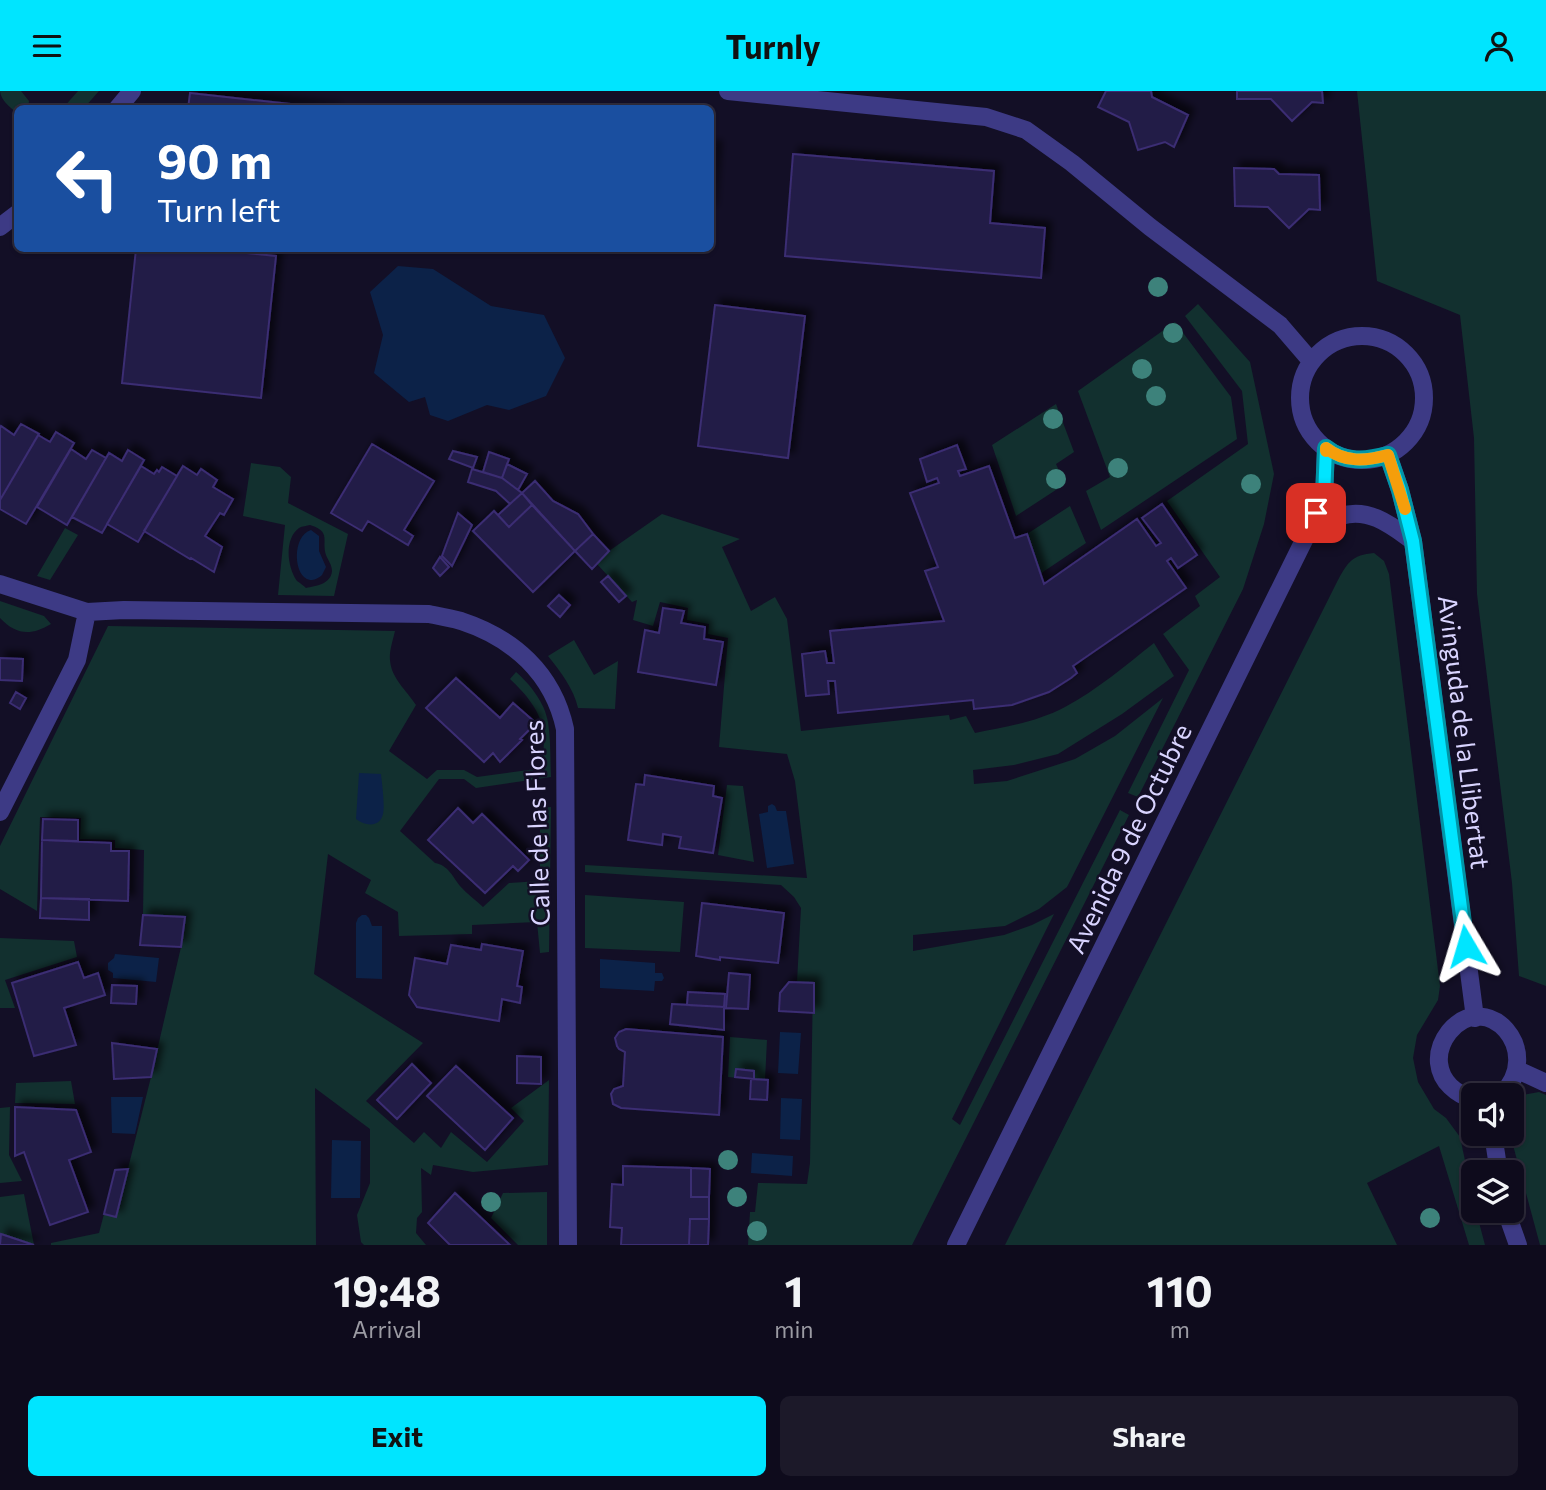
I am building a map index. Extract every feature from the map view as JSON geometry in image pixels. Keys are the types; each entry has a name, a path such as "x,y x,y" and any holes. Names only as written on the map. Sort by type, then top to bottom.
{"street":[{"path":"120,105 132,91"},
{"path":"728,91 986,117 1026,130 1280,325 1311,361"},
{"path":"0,227 14,216"},
{"path":"1365,335 1385,340 1403,350 1416,366 1424,386 1424,407 1418,427 1405,443 1388,455 1370,460 1351,460 1333,454 1316,441 1304,423 1299,402 1301,380 1311,361 1326,346 1345,337 1365,335"},
{"name":"Avenida 9 de Octubre","path":"956,1245 1309,530 1324,497 1326,448"},
{"name":"Avinguda de la Llibertat","path":"1388,455 1413,541 1475,1018"},
{"path":"1309,530 1343,515 1363,514 1383,519 1413,541"},
{"name":"Calle de las Flores","path":"0,584 87,612 124,610 429,614 460,621 491,633 523,655 547,681 557,700 565,729 568,1245"},
{"path":"0,812 77,660 87,612"},
{"path":"1461,1095 1450,1087 1442,1075 1440,1048 1455,1025 1468,1019 1495,1019 1507,1026 1516,1037 1522,1049 1519,1076 1514,1083"},
{"path":"1520,1071 1546,1083"},
{"path":"1510,1223 1518,1245"}],"green space":[{"path":"0,91 21,91 29,101 28,105 14,105 14,110"},
{"path":"78,91 99,91 87,105 66,105"},
{"path":"1357,91 1546,91 1546,986 1519,976 1512,883 1477,594 1474,438 1460,315 1377,281"},
{"path":"1198,304 1250,362 1274,474 1264,524 1243,589 1138,797 1128,793 1189,670 1163,634 1200,606 1195,596 1220,577 1167,501 1248,444 1242,391 1185,316"},
{"path":"1175,322 1231,397 1237,439 1101,530 1086,491 1110,477 1078,391"},
{"path":"1056,404 1074,452 1056,464 1065,484 1016,516 992,445"},
{"path":"251,463 280,467 291,477 288,503 348,534 334,596 278,595 285,525 243,516","holes":["310,525 323,534 332,571 326,582 306,588 294,575 289,561 289,546 299,528"]},
{"path":"1070,506 1086,543 1040,574 1027,534"},
{"path":"662,514 740,539 722,547 751,611 775,597 787,619 801,731 949,715 950,720 966,716 975,733 1021,723 1043,717 1077,700 1154,643 1174,676 1122,714 1058,754 1014,765 973,770 974,784 1007,781 1075,759 1115,736 1163,698 1067,887 1039,909 1005,926 913,935 913,951 1004,935 1054,914 952,1119 960,1125 1120,810 1129,815 912,1245 748,1245 750,1212 755,1212 758,1183 807,1184 810,1163 813,983 797,982 801,908 794,897 781,885 585,872 585,865 807,878 795,781 787,754 719,747 728,638 708,634 709,624 687,620 688,608 660,602 653,626 633,620 637,600 632,602 597,564 609,551"},
{"path":"65,528 78,535 50,580 37,576"},
{"path":"1374,553 1384,561 1389,574 1440,986 1438,1000 1417,1035 1413,1058 1418,1082 1434,1109 1446,1118 1460,1137 1465,1160 1461,1160 1461,1219 1439,1146 1367,1183 1397,1245 1005,1245 1338,580 1345,568 1360,556"},
{"path":"0,601 44,616 51,624 37,631 18,631 0,618"},
{"path":"108,626 395,631 390,653 391,667 416,705 389,751 427,779 437,770 464,770 477,777 543,768 543,727 532,704 510,679 516,672 540,701 548,722 551,777 476,788 464,779 439,779 400,831 435,863 447,869 463,889 483,907 509,883 540,881 540,808 551,807 549,952 540,953 537,922 472,925 472,934 399,936 398,912 365,893 371,880 328,854 314,974 423,1043 366,1101 414,1143 424,1132 441,1148 451,1132 487,1162 524,1121 511,1108 549,1080 548,1165 473,1172 433,1165 431,1175 421,1168 422,1212 417,1218 416,1233 426,1245 364,1245 361,1242 357,1215 370,1183 370,1129 315,1088 316,1245 51,1245 99,1233 104,1214 116,1216 181,947 185,917 143,915 144,850 115,848 115,840 80,839 81,818 40,817 37,911 0,889 0,846"},
{"path":"574,640 594,675 618,661 615,709 578,708 570,687 548,656"},
{"path":"727,785 743,786 754,862 718,855"},
{"path":"585,895 684,902 680,952 585,948"},
{"path":"0,938 74,941 77,957 5,980 15,1008 0,1008"},
{"path":"730,1037 767,1040 765,1080 728,1077"},
{"path":"71,1081 75,1104 15,1103 16,1083"},
{"path":"1539,1092 1546,1095 1546,1245 1540,1245 1524,1186 1524,1160 1517,1160 1513,1146 1524,1146 1524,1095"},
{"path":"10,1107 9,1155 22,1181 0,1183 0,1108"},
{"path":"547,1192 547,1245 518,1245 491,1218 503,1193"},
{"path":"24,1194 34,1245 0,1234 0,1197"},
{"path":"1462,1223 1479,1223 1485,1245 1469,1245"}],"water":[{"path":"398,266 433,269 491,306 544,315 565,358 546,396 509,410 487,405 448,421 430,415 425,397 409,402 374,373 383,335 370,292"},
{"path":"311,530 319,536 319,551 326,567 322,575 312,580 301,573 297,557 300,540"},
{"path":"359,773 381,774 384,810 376,824 356,819"},
{"path":"772,804 777,811 786,811 794,864 767,868 759,814 768,812 768,806"},
{"path":"362,915 369,918 372,926 382,926 382,979 356,978 356,923"},
{"path":"115,954 159,958 156,982 113,978 113,973 108,970 108,963"},
{"path":"600,959 655,963 655,973 662,973 664,978 662,981 655,981 654,991 600,988"},
{"path":"780,1032 801,1033 798,1074 778,1073"},
{"path":"111,1097 143,1097 135,1134 112,1133"},
{"path":"781,1098 802,1099 800,1140 780,1139"},
{"path":"332,1140 361,1141 360,1198 331,1198"},
{"path":"752,1153 793,1156 792,1176 751,1173"}],"building":[{"path":"1106,91 1151,91 1152,97 1188,115 1174,147 1165,142 1138,150 1129,122 1098,107"},
{"path":"1237,91 1322,91 1323,103 1312,102 1292,121 1271,99 1237,99"},
{"path":"190,93 300,105 188,105"},
{"path":"793,154 994,171 990,223 1045,228 1041,278 785,256"},
{"path":"1234,168 1274,169 1279,174 1319,175 1320,210 1309,209 1289,228 1268,207 1235,206"},
{"path":"136,252 236,252 276,256 261,398 122,383"},
{"path":"715,305 805,316 788,458 698,446"},
{"path":"21,424 39,434 0,500 0,428 1,426 14,435"},
{"path":"56,432 74,443 26,524 0,509 0,500 38,435 50,442"},
{"path":"372,444 434,481 404,530 413,536 408,545 368,521 362,531 331,513"},
{"path":"957,445 966,469 958,471 960,476 989,466 1015,538 1027,534 1044,584 1137,519 1156,546 1161,543 1142,518 1162,504 1197,555 1178,568 1171,558 1167,561 1186,588 1073,666 1077,673 1049,692 1012,705 974,709 973,700 838,713 835,681 828,681 829,694 806,696 802,654 825,651 827,663 834,663 830,631 944,621 925,571 938,567 910,493 939,483 937,478 927,482 920,459"},
{"path":"71,449 86,459 92,450 106,458 67,525 37,507"},
{"path":"128,450 144,460 102,533 72,517 109,453 122,461"},
{"path":"453,451 477,457 473,468 449,459"},
{"path":"489,452 509,459 502,478 483,472"},
{"path":"507,464 527,474 518,490 502,478"},
{"path":"141,466 154,474 162,467 177,476 138,542 107,524"},
{"path":"183,466 197,475 201,469 217,480 213,487 233,499 224,515 220,513 205,536 222,547 214,572 144,531"},
{"path":"472,469 502,478 522,493 510,504 496,491 468,482"},
{"path":"535,481 553,501 578,514 593,534 575,551 522,493"},
{"path":"522,493 532,505 509,527 498,515"},
{"path":"532,505 575,551 533,592 473,531 494,511 509,527"},
{"path":"458,513 472,525 452,566 442,556"},
{"path":"593,534 609,551 592,569 575,551"},
{"path":"440,557 449,567 440,576 433,568"},
{"path":"608,576 626,596 619,602 601,582"},
{"path":"559,595 570,605 560,617 548,606"},
{"path":"663,608 684,611 681,623 705,627 704,639 723,642 716,685 638,672 645,630 659,633"},
{"path":"0,658 23,659 22,681 0,680"},
{"path":"456,678 500,718 513,703 536,723 500,762 493,753 484,762 426,708"},
{"path":"16,692 26,698 20,709 10,703"},
{"path":"645,775 714,786 713,796 722,798 713,853 679,848 681,837 663,834 662,845 628,840 636,784 644,785"},
{"path":"458,808 473,823 482,814 529,860 518,871 513,866 485,893 428,840"},
{"path":"43,819 78,820 78,841 42,840"},
{"path":"42,840 111,843 111,851 129,851 128,901 41,898"},
{"path":"41,898 89,899 89,920 40,918"},
{"path":"702,903 784,913 778,963 696,956"},
{"path":"143,915 185,917 181,947 140,945"},
{"path":"482,944 523,951 517,986 522,987 520,1003 502,999 499,1021 417,1007 409,995 415,958 447,964 451,945 481,950"},
{"path":"78,962 84,978 98,973 105,995 64,1008 76,1045 34,1056 12,983"},
{"path":"729,973 750,975 748,1009 726,1008"},
{"path":"789,982 814,983 814,1013 779,1011 780,993"},
{"path":"112,985 137,986 136,1004 111,1003"},
{"path":"688,992 725,994 724,1007 687,1005"},
{"path":"672,1004 724,1007 724,1030 670,1024"},
{"path":"626,1029 723,1037 719,1115 621,1108 613,1104 611,1094 614,1089 623,1086 625,1052 619,1049 615,1038 619,1032"},
{"path":"112,1043 157,1049 151,1077 114,1079"},
{"path":"517,1056 541,1057 541,1084 517,1083"},
{"path":"412,1064 431,1083 397,1119 377,1100"},
{"path":"456,1066 513,1118 485,1150 427,1096"},
{"path":"736,1069 754,1071 754,1079 735,1077"},
{"path":"751,1079 768,1080 767,1100 750,1099"},
{"path":"15,1107 76,1110 91,1152 69,1160 88,1212 50,1225 24,1152 15,1156"},
{"path":"623,1166 691,1168 691,1197 709,1197 709,1219 690,1219 689,1245 621,1245 622,1228 610,1227 612,1184 623,1185"},
{"path":"691,1168 710,1169 709,1197 691,1197"},
{"path":"128,1169 116,1217 104,1214 115,1170"},
{"path":"455,1193 510,1245 450,1245 428,1223"},
{"path":"690,1219 709,1219 708,1245 689,1245"},
{"path":"1,1234 34,1245 0,1245"}],"slow traffic":[{"path":"1326,451 1326,448 1333,454 1351,460 1370,460 1388,455 1405,509"}],"route":[{"path":"1316,513 1324,497 1326,448 1333,454 1351,460 1370,460 1388,455 1413,541 1466,946"}]}
